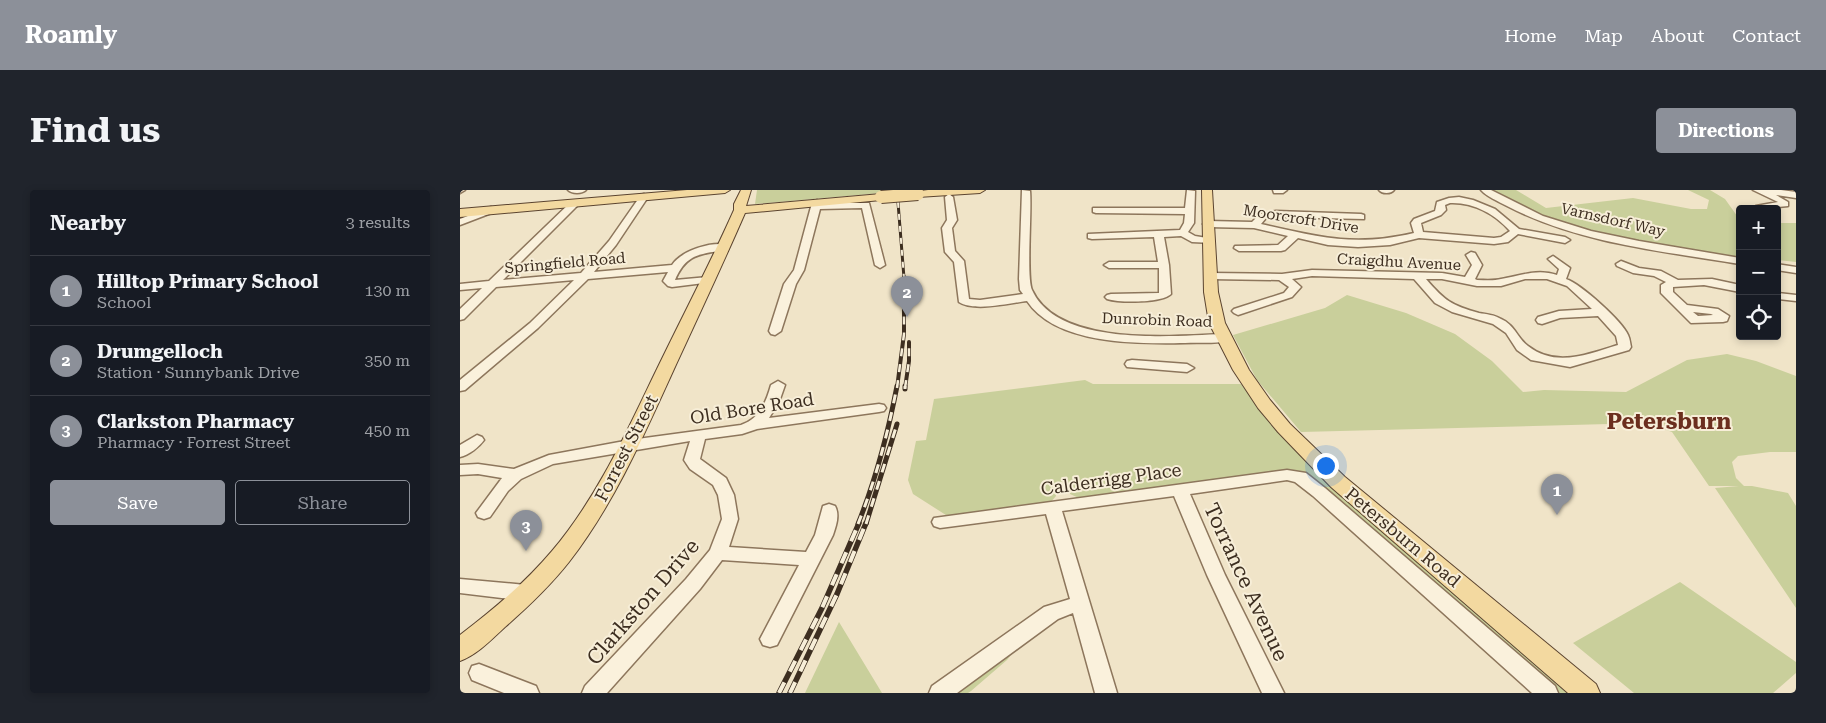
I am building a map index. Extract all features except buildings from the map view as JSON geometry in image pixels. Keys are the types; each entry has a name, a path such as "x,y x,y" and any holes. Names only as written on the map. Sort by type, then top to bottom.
{"main road":[{"path":"460,213 638,198 680,192 725,190"},
{"name":"Forrest Street","path":"460,650 547,573 572,542 604,493 630,445 740,210 748,202 748,190"},
{"path":"740,210 980,190"},
{"name":"Petersburn Road","path":"1207,190 1210,276 1214,310 1223,338 1241,370 1264,404 1316,462 1587,693"}],"street":[{"path":"572,190 582,190"},
{"path":"1276,190 1283,190"},
{"path":"1383,190 1390,190"},
{"path":"1445,190 1456,199"},
{"name":"Varnsdorf Way","path":"1485,190 1524,211 1581,231 1614,239 1736,260"},
{"path":"1758,190 1796,195"},
{"path":"1758,190 1779,199 1785,204 1778,205"},
{"path":"949,197 945,212 952,220 947,228 950,252 959,261 963,300 980,303 1030,297 1026,288 1026,191"},
{"path":"1092,236 1183,233 1188,223 1191,191"},
{"path":"460,387 513,345 563,299 602,257 638,198"},
{"path":"1419,235 1417,220 1438,213 1441,210 1440,204 1456,199 1476,203 1500,216 1516,231 1565,240"},
{"path":"460,316 576,203"},
{"path":"775,331 790,284 800,270 817,205 866,205 880,265"},
{"path":"460,222 491,210"},
{"path":"1096,210 1189,211"},
{"path":"1254,225 1263,216 1276,214 1361,217"},
{"name":"Moorcroft Drive","path":"1183,233 1192,239 1209,232 1254,225 1328,242 1370,244 1419,235 1494,241 1504,240 1516,231"},
{"path":"1239,248 1281,248 1296,234"},
{"path":"1111,297 1160,297 1165,294 1164,264 1159,235"},
{"path":"708,280 672,284 669,281 674,268 686,255 692,252 724,247"},
{"path":"1468,281 1477,265 1471,255"},
{"path":"1553,259 1565,268 1560,280"},
{"path":"1108,265 1164,264"},
{"path":"1621,264 1637,271 1657,273 1676,283"},
{"name":"Springfield Road","path":"460,287 674,268"},
{"path":"1781,268 1796,270"},
{"name":"Craigdhu Avenue","path":"1210,276 1282,277 1312,272 1442,276 1468,281 1501,283 1524,276 1548,276 1572,284 1602,312 1622,335 1625,347 1570,363 1536,357 1521,347 1511,331 1497,322 1456,310 1439,301 1418,276"},
{"path":"1238,311 1288,295 1295,287 1282,277"},
{"path":"1690,308 1714,311 1723,316 1721,320 1695,320 1667,293 1667,285 1692,281 1717,282 1736,288"},
{"name":"Dunrobin Road","path":"1030,297 1038,307 1054,320 1084,332 1110,336 1163,353 1223,338"},
{"path":"1542,320 1559,315 1602,312"},
{"path":"1132,364 1163,353 1187,368"},
{"path":"755,425 768,414 778,385"},
{"name":"Old Bore Road","path":"484,513 502,487 516,475 532,466 563,456 742,429 755,425 879,408"},
{"name":"Clarkston Drive","path":"593,693 693,584 718,553 730,519 726,495 720,482 692,460 698,435"},
{"path":"460,452 477,440"},
{"path":"460,470 478,469 516,475"},
{"name":"Calderrigg Place","path":"940,522 1287,475 1300,478 1319,492 1547,693"},
{"name":"Torrance Avenue","path":"1180,490 1216,575 1273,693"},
{"path":"1053,508 1106,693"},
{"path":"770,640 824,535 828,523 829,510"},
{"path":"718,553 811,559"},
{"path":"460,586 526,592"},
{"path":"940,693 1051,613 1080,603"},
{"path":"479,673 528,693"}],"green space":[{"path":"757,190 893,190 893,192 755,204"},
{"path":"1494,190 1516,190 1546,208 1633,198 1691,209 1707,209 1709,200 1688,190 1710,190 1725,199 1736,214 1736,257 1614,237 1565,224 1541,216"},
{"path":"1781,223 1796,223 1796,262 1781,260"},
{"path":"1347,295 1406,313 1455,334 1492,361 1523,392 1544,390 1626,392 1687,360 1727,354 1756,361 1796,376 1796,452 1770,452 1738,456 1732,462 1736,478 1744,486 1788,493 1796,506 1796,608 1715,488 1739,486 1709,486 1672,432 1646,423 1301,432 1257,380 1233,335 1325,308"},
{"path":"1085,380 1093,384 1241,384 1277,430 1314,469 1572,693 1555,693 1301,474 1081,499 1070,494 1067,481 1054,484 1056,496 1050,503 949,517 913,494 908,480 916,441 926,440 934,399"},
{"path":"1680,582 1796,662 1796,673 1773,693 1634,693 1573,643"},
{"path":"839,622 882,693 805,693"},
{"path":"1011,655 971,691 968,693 958,693"}],"railway":[{"path":"897,190 904,278"},
{"path":"897,388 904,334 904,278"},
{"path":"905,388 909,361 909,342"},
{"path":"858,524 881,456 897,386"},
{"path":"866,524 897,424"},
{"path":"779,693 822,608 859,523"},
{"path":"790,693 837,594 866,523"}],"place":[{"name":"Drumgelloch","path":"907,317"},
{"name":"Hilltop Primary School","path":"1557,515"},
{"name":"Clarkston Pharmacy","path":"526,551"}],"district":[{"name":"Petersburn","path":"1669,421"}]}
